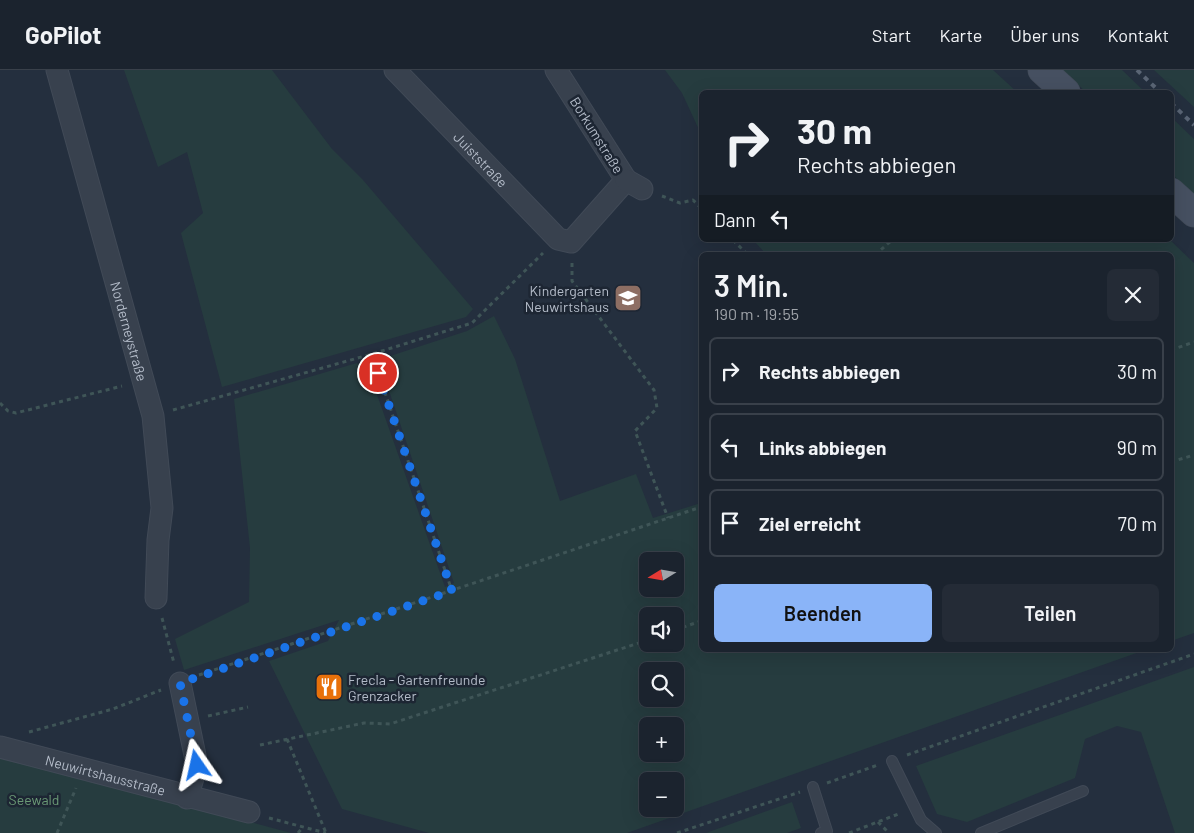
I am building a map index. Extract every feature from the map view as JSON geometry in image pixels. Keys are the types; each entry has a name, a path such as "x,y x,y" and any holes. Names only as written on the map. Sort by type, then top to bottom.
{"main road":[{"path":"1042,70 1064,90"},
{"path":"1174,195 1194,213"}],"street":[{"name":"Norderneystraße","path":"57,70 152,416 162,508 158,540 156,598"},
{"name":"Juiststraße","path":"395,70 564,241"},
{"name":"Borkumstraße","path":"556,70 634,185 564,241"},
{"path":"180,683 197,765 188,798"},
{"name":"Neuwirtshausstraße","path":"0,747 188,798 249,812"}],"lane":[{"path":"892,760 921,820 936,833"},
{"path":"814,787 827,831 821,833"},
{"path":"981,833 1083,791"}],"path":[{"path":"634,185 680,203 693,200 699,206"},
{"path":"152,416 472,324 564,241"},
{"path":"564,241 572,281 654,390 657,408 635,431 668,518"},
{"path":"735,242 745,252"},
{"path":"878,252 890,242"},
{"path":"1174,349 1194,342"},
{"path":"372,354 452,591"},
{"path":"0,403 8,411 16,413 142,382"},
{"path":"1174,461 1194,454"},
{"path":"24,733 113,709 180,683 699,508"},
{"path":"156,598 180,683"},
{"path":"684,627 699,622"},
{"path":"260,745 364,723 390,724 639,643"},
{"path":"677,833 1194,654"},
{"path":"188,721 248,707"},
{"path":"287,739 326,833"},
{"path":"56,833 82,770"},
{"path":"849,833 916,807"},
{"path":"249,812 326,833"},
{"path":"878,822 889,833"},
{"path":"298,833 303,827"}],"green space":[{"path":"124,70 272,70 332,149 363,180 473,309 466,317 222,387 181,233 203,213 187,152 158,167"},
{"path":"665,70 993,70 1015,90 699,90 699,130 682,93"},
{"path":"1062,70 1122,70 1143,90 1084,90"},
{"path":"1154,70 1194,70 1194,107"},
{"path":"1174,120 1194,139 1194,195 1174,176"},
{"path":"755,242 1172,242 1194,263 1194,633 1174,640 1174,252 764,252"},
{"path":"494,316 515,359 560,501 636,474 653,518 699,504 699,652 1139,652 684,813 684,772 639,772 639,817 672,817 627,833 429,833 342,809 269,661 328,641 339,620 184,670 175,639 249,602 250,548 234,399 357,363 369,372 445,587 454,583 381,367 387,357 467,331"},
{"path":"1194,667 1194,833 1175,833 1141,732 1117,726 1085,739 1075,778 967,822 937,814 916,766"},
{"name":"Seewald","path":"0,755 291,833 0,833"},
{"path":"792,802 801,828 787,833 706,833"}],"railway":[{"path":"1137,70 1158,90"},
{"path":"1174,106 1194,125"}],"place":[{"name":"Kindergarten Neuwirtshaus","path":"628,298"},
{"name":"Frecla - Gartenfreunde Grenzacker","path":"329,687"}],"route":[{"path":"197,765 180,683 195,676 452,591 378,373"}]}
